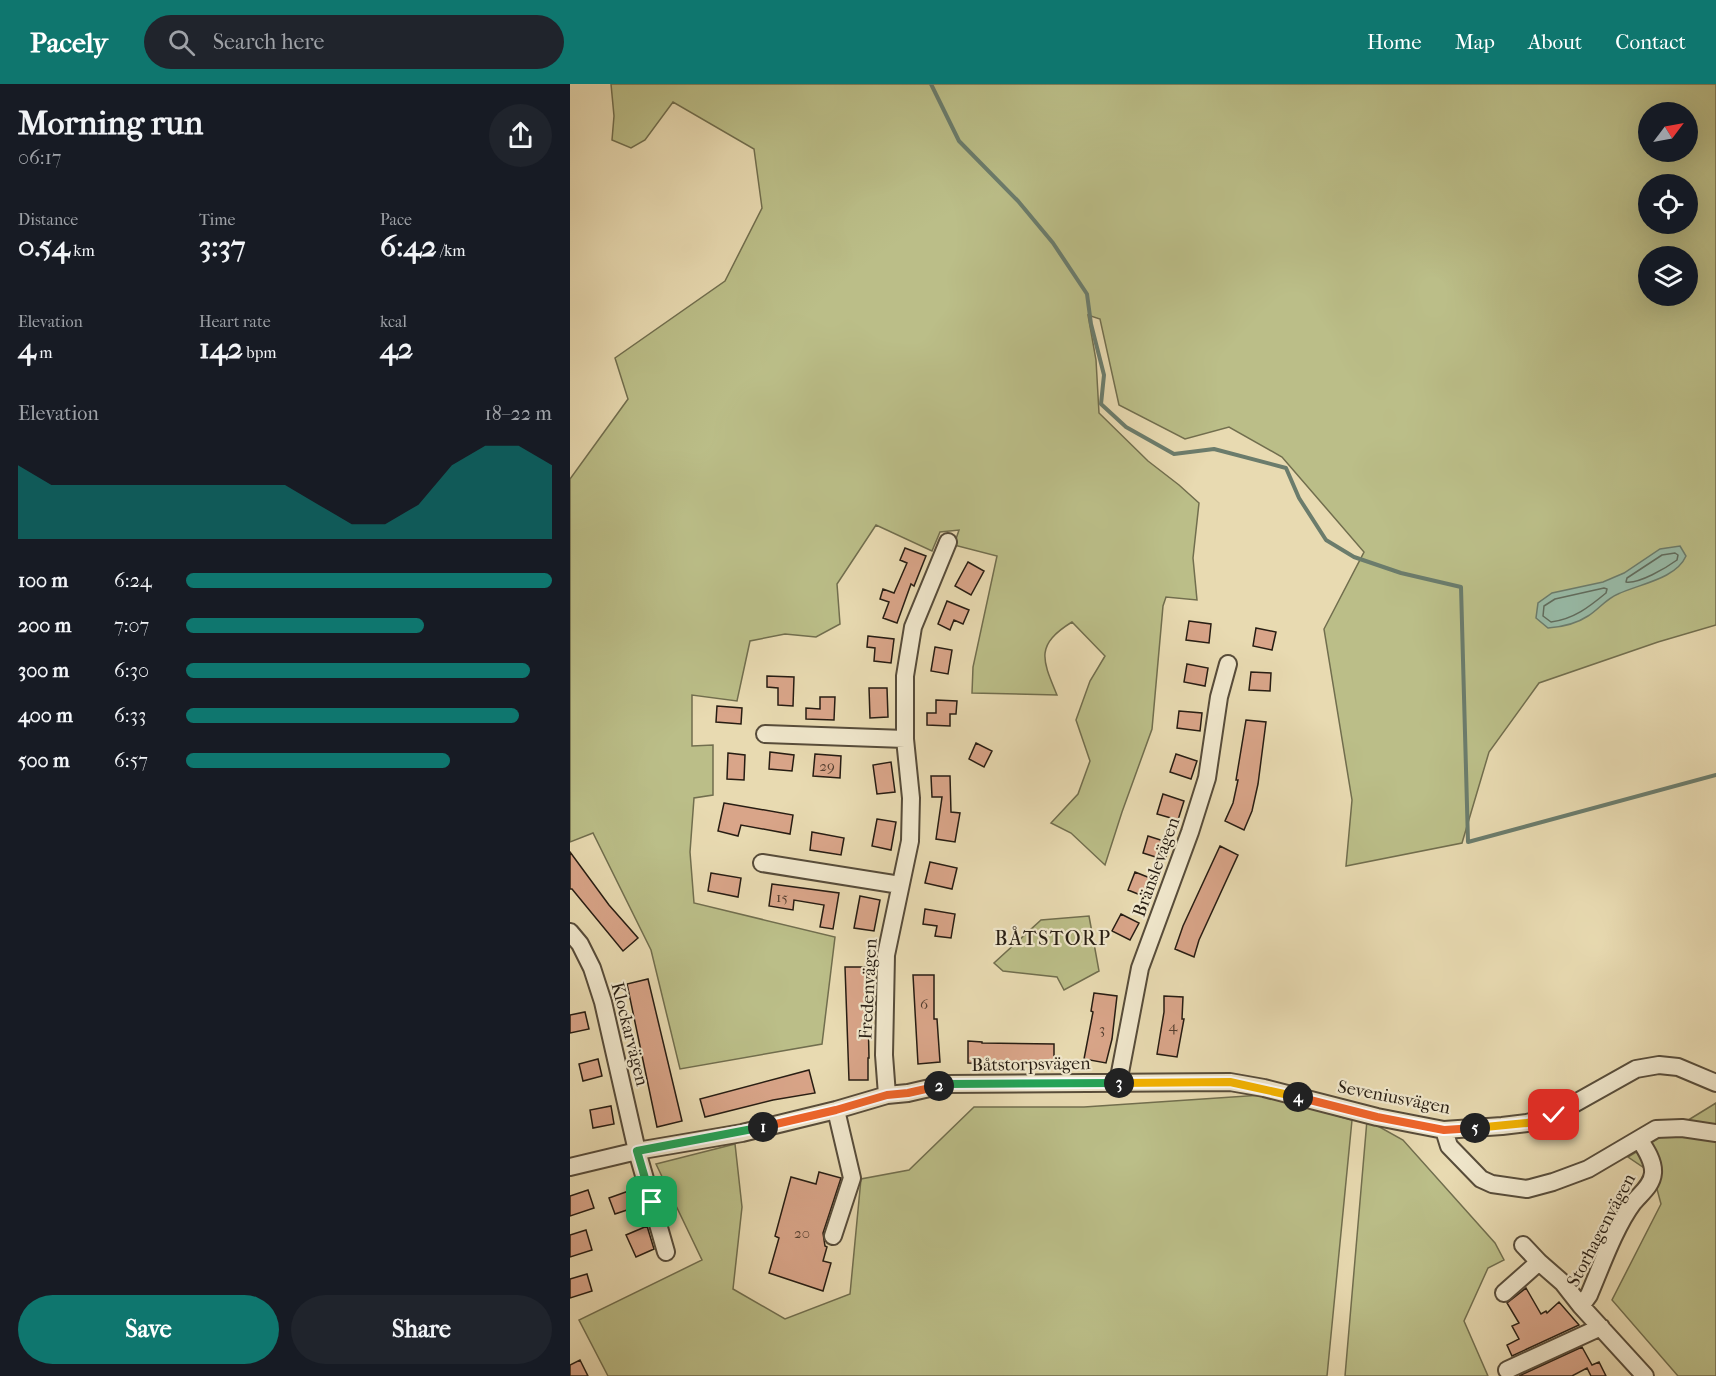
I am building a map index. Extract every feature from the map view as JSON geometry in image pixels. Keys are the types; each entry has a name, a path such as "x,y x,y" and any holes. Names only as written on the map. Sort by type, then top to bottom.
{"street":[{"name":"Fredenvägen","path":"887,1095 884,1055 886,955 910,841 911,798 905,739 905,676 913,627 948,542"},
{"name":"Bränslevägen","path":"1118,1083 1140,968 1190,832 1207,778 1219,697 1228,664"},
{"path":"765,734 905,739"},
{"path":"762,863 900,885"},
{"name":"Klockarvägen","path":"570,932 580,944 592,968 603,1002 637,1151"},
{"name":"Seveniusvägen","path":"1230,1082 1264,1088 1377,1117 1444,1130 1527,1123 1554,1115 1636,1069 1659,1065 1678,1067 1716,1083"},
{"name":"Båtstorpsvägen","path":"570,1167 637,1151 741,1133 887,1095 908,1093 947,1084 1230,1082"},
{"path":"833,1236 852,1178 836,1110"},
{"name":"Storhagenvägen","path":"1444,1130 1449,1146 1481,1179 1492,1184 1527,1189 1588,1169 1656,1129 1682,1128 1716,1133"},
{"name":"Storhagenvägen","path":"1581,1306 1589,1295 1633,1204 1646,1189 1653,1174 1647,1151 1639,1139"},
{"path":"637,1151 666,1252"},
{"name":"Storhagenvägen","path":"1523,1245 1539,1263 1563,1283 1645,1376"},
{"path":"1504,1293 1539,1263"},
{"path":"1507,1371 1600,1327"}],"green space":[{"path":"611,84 1716,84 1716,625 1658,642 1539,683 1489,752 1462,843 1346,866 1352,800 1324,629 1364,552 1282,457 1229,427 1185,439 1119,405 1100,319 1088,315 1096,360 1099,413 1148,461 1199,503 1193,558 1197,600 1166,597 1163,606 1152,729 1105,865 1071,833 1051,823 1078,794 1090,761 1076,720 1090,681 1105,656 1072,622 1052,638 1045,654 1045,662 1057,695 972,693 973,667 997,556 954,545 959,530 940,532 932,551 876,525 837,584 840,624 816,637 785,634 750,641 737,701 692,695 692,746 713,745 713,795 694,798 690,852 694,903 835,937 822,1044 680,1069 651,950 593,833 570,842 570,479 628,399 615,358 725,281 762,208 754,149 673,102 645,140 631,148 612,140 614,116"},
{"path":"1089,916 1099,971 1064,990 1057,977 1003,971 994,963 1041,920"},
{"path":"1262,1095 1352,1120 1327,1376 608,1376 579,1320 702,1260 656,1164 735,1144 742,1207 733,1289 785,1319 850,1294 861,1179 909,1170 974,1107 1084,1107"},
{"path":"1716,1103 1716,1376 1678,1376 1612,1300 1661,1204 1653,1174 1628,1157"},
{"path":"1367,1120 1403,1140 1495,1243 1504,1260 1488,1268 1464,1321 1488,1376 1345,1376"}],"water":[{"path":"1680,546 1686,556 1674,570 1656,580 1614,596 1583,619 1569,625 1548,628 1536,618 1538,603 1552,593 1603,582 1624,573 1660,549"}],"building":[{"path":"905,548 926,556 914,586 911,584 897,623 883,618 889,602 880,599 883,589 894,593 907,563 900,560"},
{"path":"968,562 984,571 971,595 955,586"},
{"path":"947,601 969,610 963,624 954,620 950,630 938,624"},
{"path":"1189,621 1211,624 1209,643 1186,640"},
{"path":"1256,628 1276,632 1272,650 1253,646"},
{"path":"868,636 894,639 891,663 874,661 875,648 867,647"},
{"path":"935,647 952,650 948,674 931,671"},
{"path":"1187,664 1208,668 1205,686 1184,682"},
{"path":"1251,672 1271,673 1270,691 1249,690"},
{"path":"767,676 794,677 793,706 778,705 778,688 767,687"},
{"path":"869,688 887,688 888,717 870,718"},
{"path":"820,697 835,697 834,720 806,719 806,708 820,709"},
{"path":"936,700 957,701 956,714 950,714 950,726 927,725 927,713 936,713"},
{"path":"717,706 742,708 741,724 716,722"},
{"path":"1179,711 1202,713 1200,731 1177,728"},
{"path":"1246,720 1266,722 1258,784 1252,811 1244,830 1225,821 1233,803 1238,780 1236,780"},
{"path":"976,743 992,751 984,767 969,759"},
{"path":"770,752 794,755 792,771 769,769"},
{"path":"728,753 745,755 744,780 727,779"},
{"path":"815,754 841,756 840,778 813,776"},
{"path":"1176,754 1197,761 1191,779 1170,772"},
{"path":"891,762 895,792 877,794 873,765"},
{"path":"931,776 950,776 951,812 960,813 955,842 936,839 942,797 932,797"},
{"path":"1163,794 1184,801 1178,820 1157,814"},
{"path":"724,803 793,815 790,834 741,825 738,836 718,831"},
{"path":"877,819 896,822 891,850 872,846"},
{"path":"812,832 844,838 841,855 810,850"},
{"path":"1148,836 1170,843 1165,860 1143,853"},
{"path":"1220,846 1238,855 1199,940 1194,957 1175,949 1183,926"},
{"path":"570,852 609,905 638,938 623,951 570,889"},
{"path":"930,862 957,868 952,889 925,883"},
{"path":"1135,872 1155,880 1148,898 1128,890"},
{"path":"711,873 741,878 738,897 708,891"},
{"path":"772,884 839,893 833,929 820,927 824,905 794,900 793,910 769,906"},
{"path":"860,896 880,900 874,931 854,928"},
{"path":"925,909 955,914 951,938 935,936 937,926 923,924"},
{"path":"1121,914 1139,923 1130,940 1112,931"},
{"path":"845,967 868,967 870,1012 868,1012 868,1080 849,1080"},
{"path":"913,975 934,975 934,1019 937,1019 940,1062 918,1064"},
{"path":"648,979 682,1121 657,1127 627,984"},
{"path":"1094,993 1117,996 1112,1039 1106,1063 1084,1059 1093,1012 1091,1011"},
{"path":"1164,996 1183,997 1182,1019 1184,1019 1177,1057 1157,1054 1164,1012"},
{"path":"585,1012 589,1029 570,1033 570,1015"},
{"path":"968,1041 1054,1044 1054,1064 968,1063"},
{"path":"598,1059 602,1076 583,1081 579,1064"},
{"path":"809,1070 815,1093 773,1100 705,1117 700,1099"},
{"path":"611,1106 614,1124 593,1128 590,1110"},
{"path":"819,1172 841,1178 823,1233 827,1247 823,1261 831,1263 823,1291 769,1273 779,1238 775,1236 791,1177 816,1184"},
{"path":"637,1188 642,1205 615,1214 609,1198"},
{"path":"588,1190 594,1208 570,1216 570,1196"},
{"path":"647,1226 654,1249 636,1257 626,1235"},
{"path":"586,1230 592,1250 570,1257 570,1235"},
{"path":"587,1274 592,1291 570,1298 570,1279"},
{"path":"1526,1288 1541,1314 1546,1311 1547,1313 1559,1302 1579,1325 1512,1356 1507,1345 1519,1339 1512,1326 1519,1323 1507,1303"},
{"path":"1582,1347 1592,1365 1599,1362 1606,1376 1591,1376 1587,1368 1572,1376 1519,1376"},
{"path":"580,1360 588,1376 570,1376 570,1365"}],"waterway":[{"path":"931,84 959,141 1018,201 1053,243 1087,294 1091,324 1104,375 1101,404 1126,427 1174,454 1214,449 1286,468 1299,498 1326,540 1354,557 1401,573 1461,587 1468,842 1716,775"}],"district":[{"name":"BÅTSTORP","path":"1053,938"}],"route":[{"path":"652,1202 637,1151 741,1133 887,1095 908,1093 947,1084 1230,1082 1264,1088 1377,1117 1444,1130 1527,1123 1554,1115"}]}
